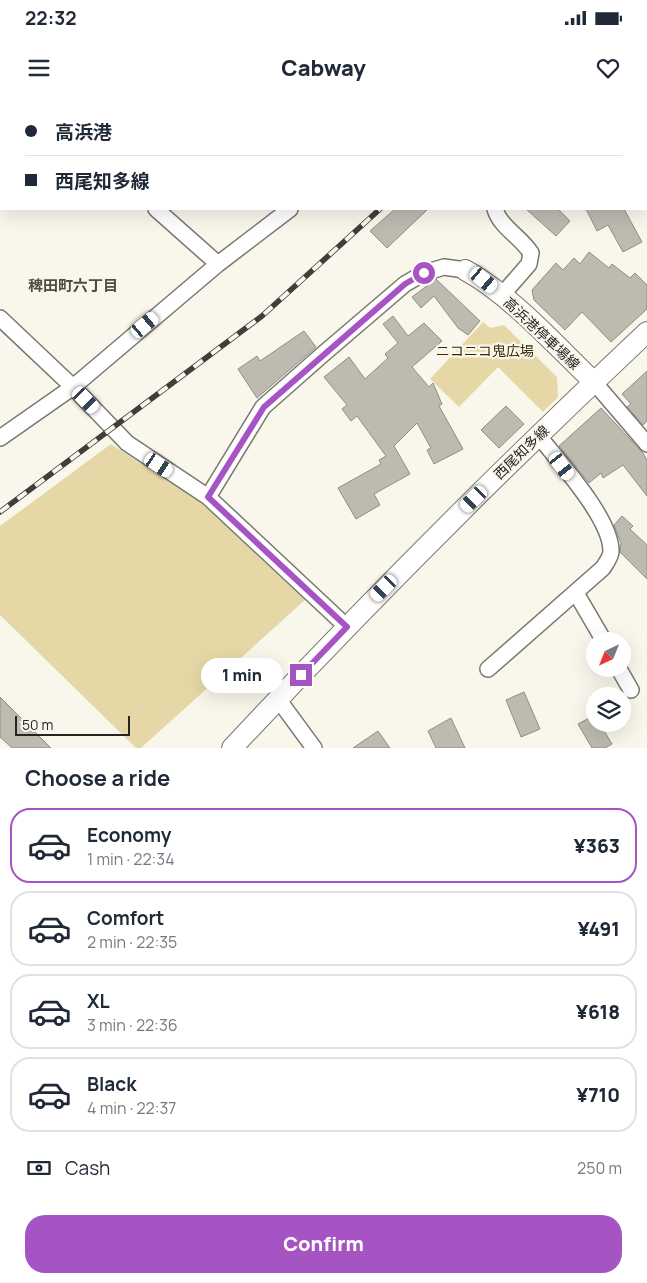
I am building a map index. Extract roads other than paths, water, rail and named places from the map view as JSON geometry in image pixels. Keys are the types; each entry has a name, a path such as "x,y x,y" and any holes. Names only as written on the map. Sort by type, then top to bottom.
{"main road":[{"name":"高浜港停車場線","path":"465,270 484,280 502,295 594,382"},
{"name":"西尾知多線","path":"232,748 347,627 538,435 647,332"}],"street":[{"path":"159,210 218,264"},
{"path":"0,438 73,386 218,264 289,210"},
{"path":"495,210 498,217 524,242 531,253 529,264 502,295"},
{"path":"208,497 264,407 300,375 405,284 424,273 444,267 465,270"},
{"path":"0,318 73,386 127,443 208,497 347,627"},
{"path":"594,382 647,444"},
{"path":"488,669 603,568 611,553 609,535 599,514 538,435"},
{"path":"576,593 599,632"},
{"path":"625,678 632,690"},
{"path":"278,699 314,748"}],"railway":[{"path":"0,512 262,316 379,210"}],"district":[{"name":"稗田町六丁目","path":"73,285"}],"park label":[{"name":"ニコニコ鬼広場","path":"485,350"}]}
